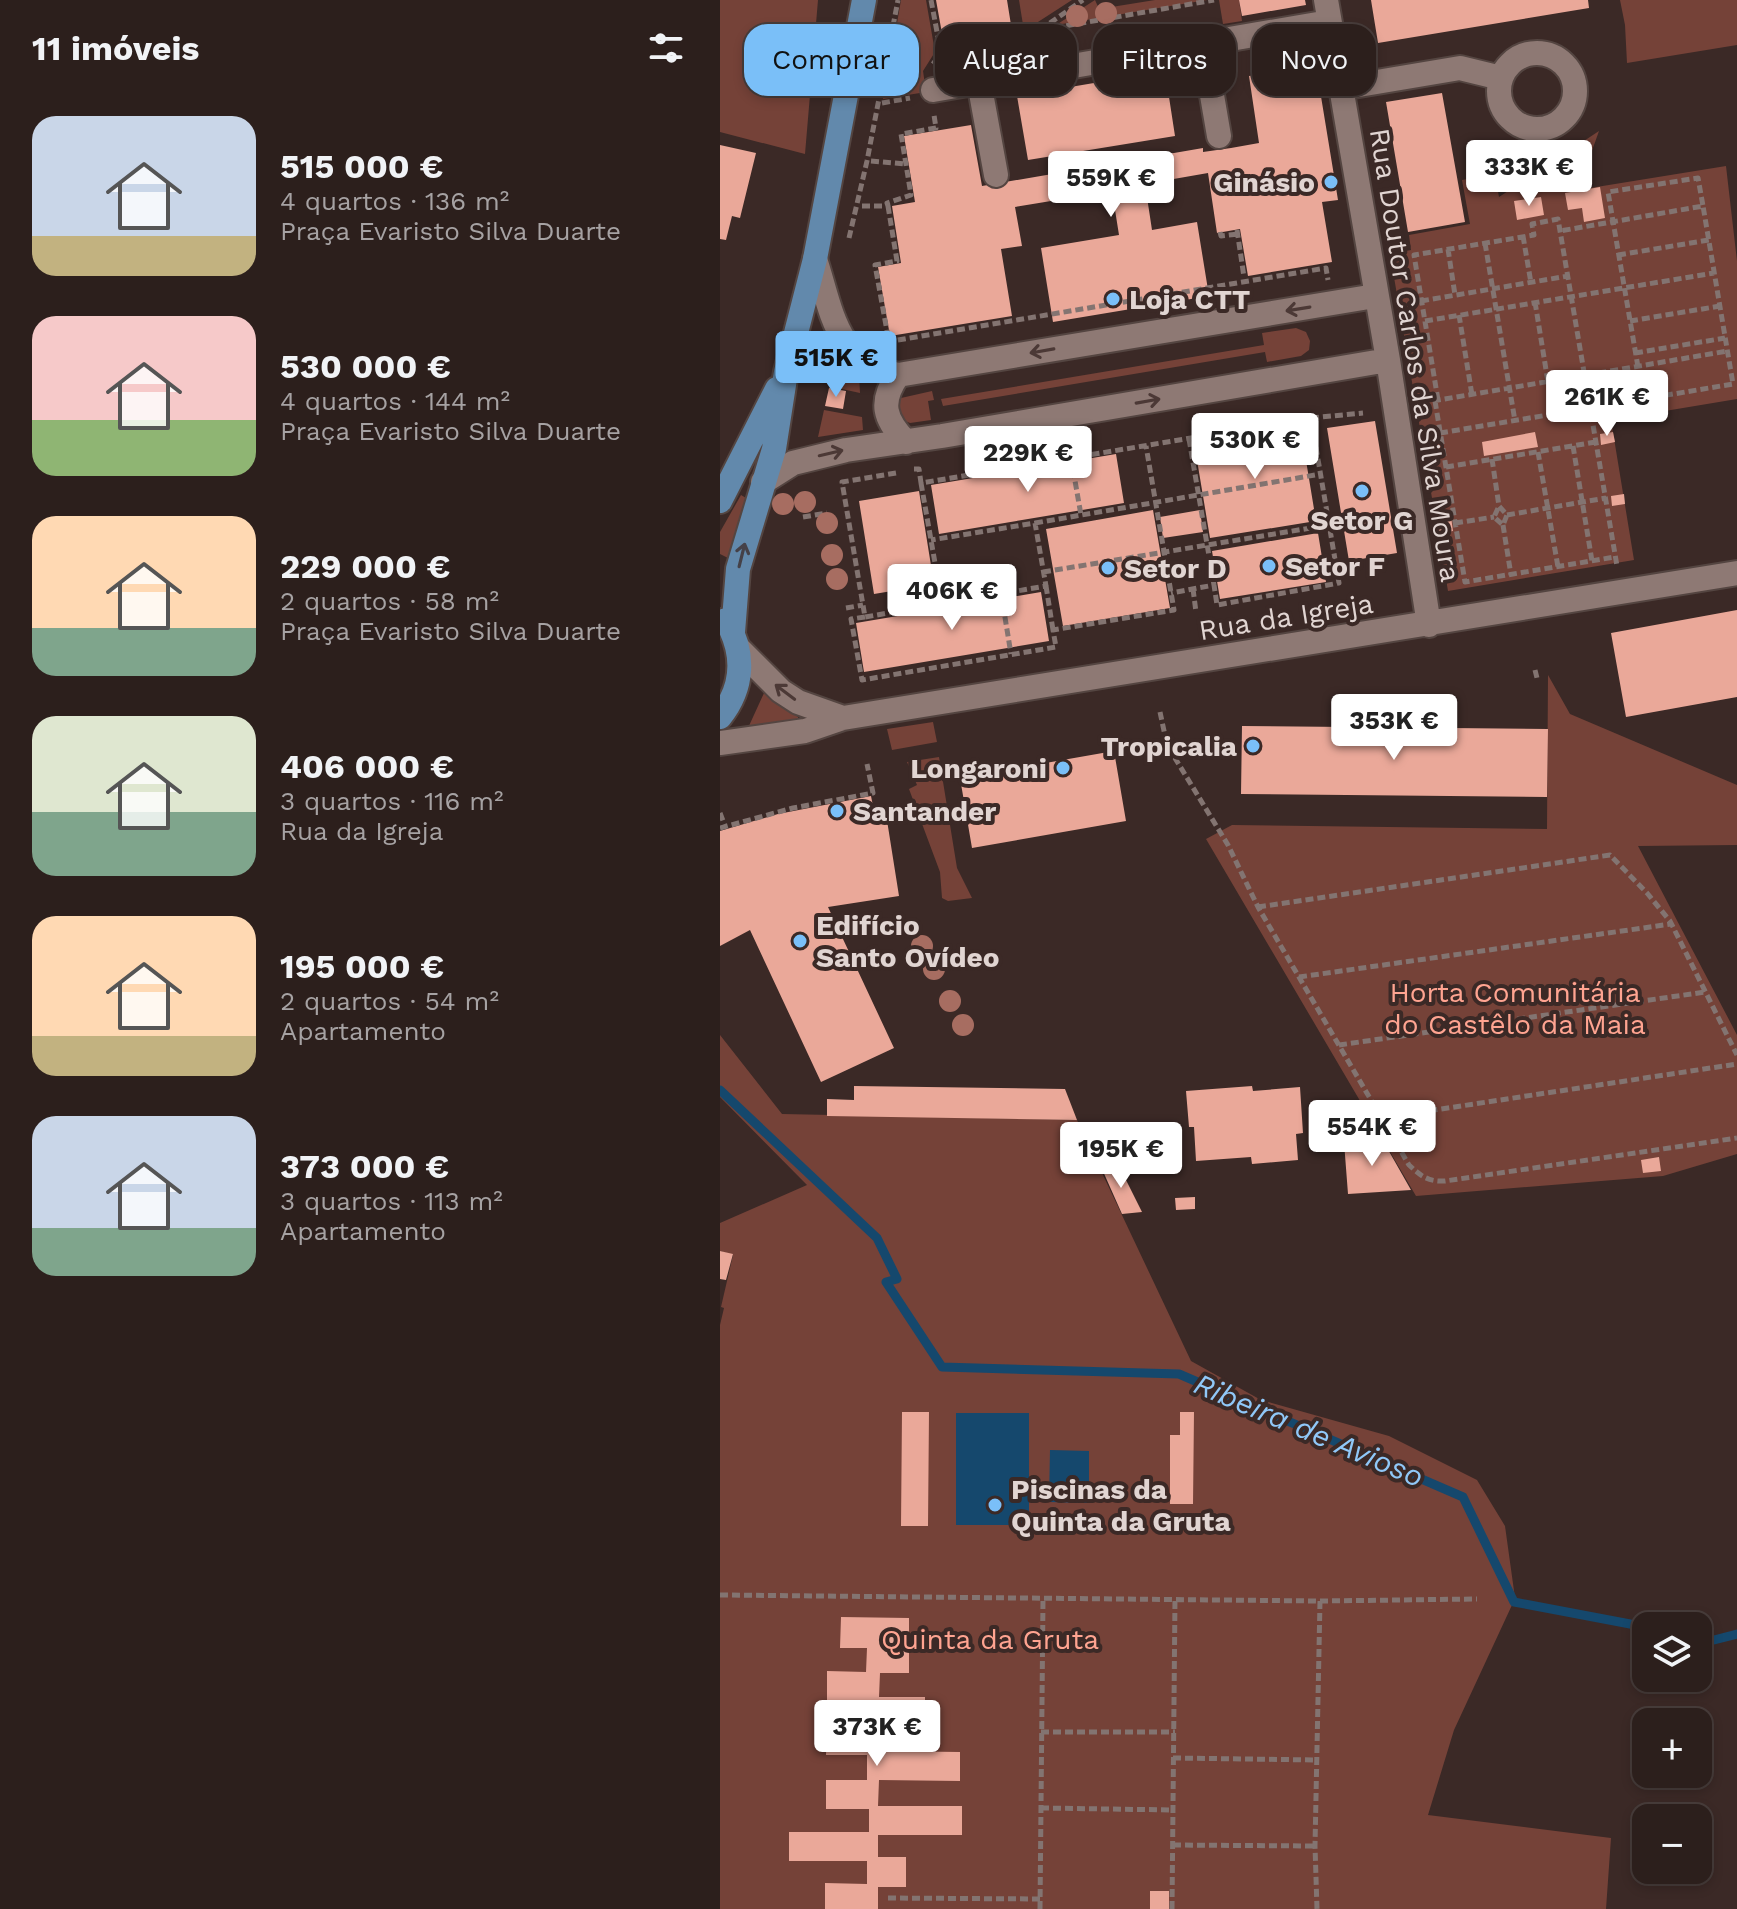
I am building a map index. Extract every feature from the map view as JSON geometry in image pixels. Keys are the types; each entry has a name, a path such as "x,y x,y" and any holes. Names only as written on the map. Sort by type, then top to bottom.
{"main road":[{"path":"720,717 737,686 740,659 730,631 738,569 774,449 786,372 815,259 864,0"},
{"path":"720,501 786,372"}],"street":[{"path":"1236,35 1328,11"},
{"path":"1376,82 1460,68 1501,78"},
{"path":"922,94 935,91"},
{"path":"982,96 996,175"},
{"path":"1212,96 1219,136"},
{"name":"Rua Doutor Carlos da Silva Moura","path":"1342,96 1429,625"},
{"path":"815,259 838,333 851,352 884,372 898,375 1375,296"},
{"path":"763,482 793,463 846,450 1388,360"},
{"path":"898,375 887,391 886,411 893,428 906,442"},
{"name":"Rua da Igreja","path":"720,743 805,731 843,718 1737,573"},
{"name":"Rua da Igreja","path":"730,631 781,691 798,702 843,718"}],"path":[{"path":"847,247 898,0"},
{"path":"1046,24 1083,0"},
{"path":"1077,24 1214,0"},
{"path":"882,103 922,94"},
{"path":"871,161 906,164"},
{"path":"1440,433 1733,384 1698,178 1608,192 1638,367"},
{"path":"862,206 888,206 897,261 875,265 887,342 1326,268 1331,289"},
{"path":"1560,231 1703,206"},
{"path":"1558,219 1616,560 1592,561 1512,577 1465,582 1414,255 1523,236 1534,235 1532,224 1558,219"},
{"path":"1220,232 1221,236 1237,232 1244,277"},
{"path":"1523,236 1531,283"},
{"path":"1618,255 1709,240"},
{"path":"1485,243 1515,421"},
{"path":"1448,249 1455,295"},
{"path":"1425,321 1714,273"},
{"path":"1421,301 1568,276"},
{"path":"1535,302 1548,382"},
{"path":"1630,321 1720,306"},
{"path":"1459,315 1472,395"},
{"path":"1635,353 1725,338"},
{"path":"1416,404 1728,351"},
{"path":"921,483 1146,446 1164,440 1363,413"},
{"path":"1189,439 1217,605 1339,583 1311,418"},
{"path":"1446,467 1596,442"},
{"path":"1053,630 1174,610 1146,446"},
{"path":"1573,446 1592,561"},
{"path":"1538,452 1558,567"},
{"path":"1071,458 1081,515"},
{"path":"1492,459 1499,506 1494,517"},
{"path":"833,483 919,469 942,603"},
{"path":"931,540 1321,474"},
{"path":"842,482 865,617"},
{"path":"1507,515 1606,498"},
{"path":"1499,506 1507,515"},
{"path":"803,517 827,513"},
{"path":"1507,515 1503,525 1512,577"},
{"path":"1455,523 1494,517"},
{"path":"1494,517 1503,525"},
{"path":"1035,523 1046,586 1056,647 862,680 851,619 1046,586"},
{"path":"1043,572 1329,525"},
{"path":"1171,593 1214,585"},
{"path":"1193,589 1196,612"},
{"path":"1001,593 1011,654"},
{"path":"846,608 863,605"},
{"path":"1535,670 1537,678"},
{"path":"1160,712 1167,745 1228,845 1258,907 1409,1165 1421,1176 1433,1182 1737,1138"},
{"path":"720,813 723,827 793,808 873,793 867,764"},
{"path":"1258,907 1610,855 1647,893 1671,924 1737,1055"},
{"path":"1299,977 1671,924"},
{"path":"1339,1045 1705,992"},
{"path":"1382,1118 1737,1064"},
{"path":"720,1595 1320,1601 1477,1599"},
{"path":"1172,1909 1175,1598"},
{"path":"1040,1909 1043,1599"},
{"path":"1317,1909 1315,1846 1320,1601"},
{"path":"1041,1732 1175,1732"},
{"path":"1173,1758 1317,1760"},
{"path":"1041,1808 1174,1810"},
{"path":"1173,1845 1315,1846"},
{"path":"888,1898 1040,1899"}],"green space":[{"path":"720,0 818,0 816,24 744,24 744,96 810,96 805,154 720,132"},
{"path":"901,0 926,0 935,52 923,71 926,92 919,93 919,24 897,23"},
{"path":"1019,0 1072,0 1035,24 1023,24"},
{"path":"1095,0 1099,9 1155,0 1207,0 1062,24 1058,24"},
{"path":"1219,0 1239,0 1242,21 1223,24"},
{"path":"1620,0 1737,0 1737,45 1627,63"},
{"path":"1599,131 1578,190 1726,166 1737,261 1737,399 1611,420 1634,560 1448,591 1390,254 1411,250 1409,235 1470,224 1462,180 1495,174 1499,197"},
{"path":"1296,328 1306,332 1310,341 1309,350 1301,356 1267,362 1265,352 943,406 941,399 1264,345 1262,333"},
{"path":"834,353 859,374 860,393 828,386"},
{"path":"932,391 934,400 928,401 931,420 910,423 900,419 897,401"},
{"path":"824,410 862,417 863,430 818,437"},
{"path":"741,495 746,498 728,558 720,554 720,532"},
{"name":"Horta Comunitária do Castêlo da Maia","path":"1548,675 1570,714 1737,785 1737,845 1638,846 1737,1035 1737,1154 1663,1176 1416,1196 1206,839 1232,825 1547,829"},
{"path":"764,693 798,717 798,719 748,728"},
{"path":"933,722 937,742 892,750 887,729"},
{"path":"939,757 957,868 972,898 948,901 942,898 940,872 909,789 917,785 907,762"},
{"name":"Quinta da Gruta","path":"720,1035 782,1114 1077,1120 1191,1361 1261,1400 1389,1436 1477,1480 1505,1526 1515,1598 1510,1600 1512,1605 1454,1730 1428,1815 1611,1838 1606,1909 720,1909 720,1325 733,1255 720,1251 720,1223 807,1185 720,1097"}],"water":[{"path":"956,1413 1029,1413 1029,1525 956,1525"},
{"path":"1050,1450 1089,1451 1089,1503 1049,1502"}],"building":[{"path":"936,0 1007,0 1011,24 940,24"},
{"path":"1239,0 1305,0 1306,5 1242,16"},
{"path":"1371,0 1588,0 1589,8 1378,43"},
{"path":"1249,76 1252,76 1252,96 1321,96 1338,200 1322,202 1332,262 1248,276 1240,229 1217,233 1208,173 1145,184 1152,230 1197,222 1209,296 1053,322 1041,248 1119,235 1112,191 1015,207 1022,246 1001,249 1012,316 890,336 878,267 901,263 892,206 915,202 904,136 971,125 982,186 1203,148 1203,152 1231,148 1259,143"},
{"path":"1093,83 1093,96 1169,96 1175,136 1028,160 1017,96 1077,96 1077,86"},
{"path":"1442,93 1465,222 1408,232 1386,102"},
{"path":"720,145 756,153 740,218 732,216 726,240 720,239"},
{"path":"1600,187 1605,218 1584,222 1582,208 1568,210 1565,193"},
{"path":"1541,197 1544,215 1517,220 1514,201"},
{"path":"829,388 846,391 843,409 825,406"},
{"path":"1652,400 1660,412 1634,416 1632,403"},
{"name":"Setor G","path":"1375,421 1397,553 1349,561 1327,428"},
{"path":"1300,424 1316,521 1210,538 1194,442"},
{"path":"1535,432 1538,447 1484,456 1482,442"},
{"path":"1613,432 1615,442 1601,445 1600,434"},
{"path":"1116,454 1124,503 939,534 931,485"},
{"path":"919,491 934,584 874,594 859,501"},
{"path":"1624,494 1625,504 1612,506 1611,496"},
{"name":"Setor D","path":"1153,510 1170,608 1063,626 1046,529"},
{"path":"1200,510 1203,532 1163,538 1160,517"},
{"path":"1451,517 1453,531 1438,534 1435,520"},
{"name":"Setor F","path":"1318,533 1326,582 1220,599 1212,551"},
{"path":"1041,592 1049,641 864,672 856,623"},
{"path":"1737,610 1737,697 1626,717 1611,633"},
{"path":"1242,726 1548,729 1547,797 1241,794"},
{"path":"1114,751 1126,821 972,848 960,778"},
{"name":"Edifício Santo Ovídeo","path":"871,796 875,816 886,814 899,896 828,907 894,1048 821,1082 750,930 720,946 720,831 778,814"},
{"path":"854,1086 1065,1089 1077,1120 827,1116 827,1099 854,1100"},
{"path":"1252,1086 1253,1091 1300,1087 1303,1133 1296,1134 1298,1160 1252,1164 1251,1157 1196,1161 1194,1127 1189,1127 1186,1091"},
{"path":"1382,1139 1411,1190 1348,1194 1344,1142"},
{"path":"1659,1157 1661,1171 1643,1173 1641,1160"},
{"path":"1117,1162 1142,1212 1122,1214 1102,1169"},
{"path":"1195,1197 1195,1209 1176,1210 1175,1198"},
{"path":"720,1251 733,1254 726,1280 720,1279"},
{"path":"902,1412 929,1412 928,1526 901,1526"},
{"path":"1180,1412 1194,1412 1193,1504 1170,1504 1170,1435 1180,1435"},
{"path":"841,1617 909,1618 909,1673 880,1673 879,1697 925,1697 925,1729 881,1728 881,1751 960,1752 960,1781 879,1780 878,1806 962,1806 962,1835 878,1835 878,1857 906,1857 906,1887 878,1887 878,1909 825,1909 825,1883 867,1884 867,1861 789,1861 789,1832 869,1832 869,1809 826,1809 826,1780 867,1780 867,1755 826,1755 827,1724 870,1724 870,1702 827,1701 827,1671 866,1672 867,1648 840,1648"},
{"path":"1150,1891 1169,1891 1169,1909 1150,1909"}],"waterway":[{"name":"Ribeira de Avioso","path":"720,1090 877,1238 897,1279 886,1282 942,1367 1179,1374 1463,1497 1514,1602 1632,1624"},
{"name":"Ribeira de Avioso","path":"1712,1640 1737,1634"}],"place":[{"name":"Ginásio","path":"1331,182"},
{"name":"Loja CTT","path":"1113,299"},
{"name":"Setor G","path":"1362,491"},
{"name":"Setor F","path":"1269,566"},
{"name":"Setor D","path":"1108,568"},
{"name":"Tropicalia","path":"1253,746"},
{"name":"Longaroni","path":"1063,768"},
{"name":"Santander","path":"837,811"},
{"name":"Edifício Santo Ovídeo","path":"800,941"},
{"name":"Piscinas da Quinta da Gruta","path":"995,1505"}]}
